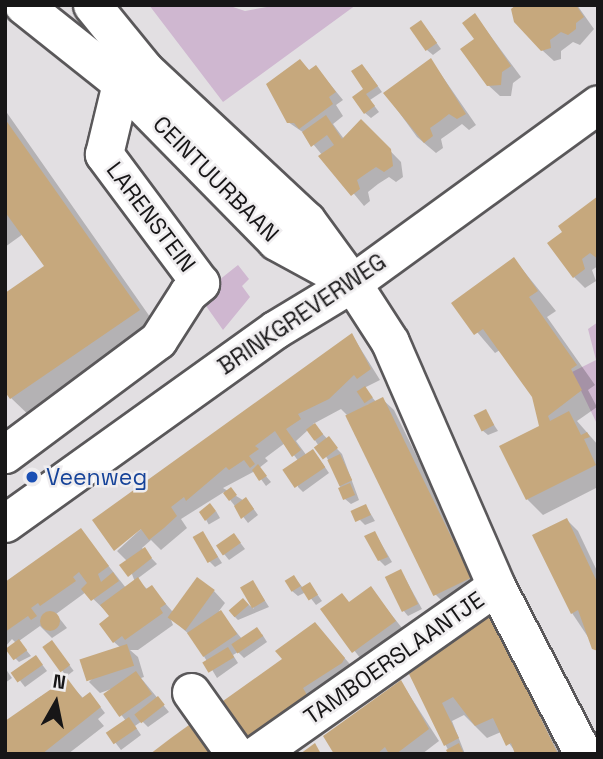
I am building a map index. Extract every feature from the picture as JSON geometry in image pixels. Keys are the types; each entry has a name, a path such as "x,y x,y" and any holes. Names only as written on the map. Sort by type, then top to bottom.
{"street":[{"name":"CEINTUURBAAN","path":"23,5 121,83 276,241 352,283"},
{"name":"CEINTUURBAAN","path":"92,5 145,71 306,220 352,283"},
{"name":"LARENSTEIN","path":"5,454 158,340 188,293 200,283 104,154 121,83"},
{"name":"BRINKGREVERWEG","path":"5,523 276,330 352,283 598,104"},
{"path":"352,283 390,342 496,586 583,754"},
{"path":"126,364 163,410"},
{"name":"TAMBOERSLAANTJE","path":"257,754 496,586"},
{"path":"191,692 235,754"}],"shaded area":[{"path":"149,5 227,5 245,11 278,5 356,5 223,102"},
{"path":"238,265 249,279 242,286 250,297 223,330 199,296"},
{"path":"598,322 598,426 572,372 596,360 588,329"}],"building":[{"path":"516,5 576,5 584,17 576,23 576,29 568,35 561,32 550,40 551,48 541,51 514,22 511,9"},
{"path":"475,13 511,66 502,72 501,85 487,86 460,49 474,39 462,23"},
{"path":"421,20 437,43 426,51 410,28"},
{"path":"431,58 466,114 457,119 449,114 430,128 433,136 424,143 383,93"},
{"path":"300,59 309,70 316,65 336,92 329,97 333,104 299,129 294,123 287,123 266,84"},
{"path":"362,64 378,86 366,94 375,106 364,114 352,97 363,89 351,71"},
{"path":"326,115 342,139 361,119 391,149 393,166 384,172 376,167 357,180 360,189 351,196 318,156 334,145 327,135 311,147 302,132"},
{"path":"5,119 140,310 10,399 5,392 5,293 44,266 5,212"},
{"path":"598,196 598,259 590,253 582,259 585,269 573,278 547,243 562,232 558,226"},
{"path":"514,257 538,291 529,297 577,365 571,369 582,390 548,416 550,421 569,411 581,435 587,432 590,437 584,439 596,465 526,500 499,446 539,426 532,397 483,329 474,335 451,303"},
{"path":"352,333 371,369 357,379 354,375 329,399 298,414 301,419 286,429 301,450 292,457 275,431 255,446 259,449 249,456 255,464 250,468 244,460 229,470 226,467 186,501 184,497 171,507 177,516 149,540 141,529 114,551 92,520"},
{"path":"365,386 373,398 365,403 357,392"},
{"path":"383,397 471,578 433,596 345,415"},
{"path":"486,409 494,425 482,431 474,415"},
{"path":"315,423 323,434 314,441 306,429"},
{"path":"329,436 338,448 323,459 314,447"},
{"path":"313,449 325,467 295,488 282,470"},
{"path":"340,454 352,480 340,486 327,460"},
{"path":"258,464 267,476 259,481 252,470"},
{"path":"350,483 355,495 343,500 338,488"},
{"path":"231,487 237,495 229,501 223,493"},
{"path":"246,497 254,509 241,519 234,506"},
{"path":"210,503 216,511 205,521 199,512"},
{"path":"366,504 371,515 355,522 350,511"},
{"path":"567,518 598,584 598,651 592,649 578,610 571,614 532,535"},
{"path":"81,528 109,566 98,574 101,582 113,572 119,581 91,601 81,589 87,583 79,572 73,577 76,581 40,606 38,603 31,608 37,616 31,620 28,616 5,632 5,582"},
{"path":"203,531 218,557 208,563 193,537"},
{"path":"375,531 388,557 378,561 364,536"},
{"path":"234,533 241,543 223,555 216,546"},
{"path":"145,547 152,558 128,577 119,565"},
{"path":"401,569 418,604 402,612 385,577"},
{"path":"294,575 301,586 292,592 285,581"},
{"path":"138,577 146,589 152,585 166,604 160,608 163,613 125,640 122,636 113,643 99,624 109,616 100,605"},
{"path":"197,577 215,590 185,630 168,617"},
{"path":"253,580 265,601 252,608 240,588"},
{"path":"310,582 318,595 309,601 301,588"},
{"path":"371,586 396,621 352,653 320,609 342,593 349,602"},
{"path":"243,598 249,605 235,617 229,610"},
{"path":"221,610 237,634 203,657 187,633"},
{"path":"46,611 54,611 60,621 54,631 46,631 40,625 40,617"},
{"path":"486,617 493,620 558,754 515,754 511,743 506,746 493,718 475,726 453,697 442,703 459,738 444,746 409,674"},
{"path":"315,622 345,658 342,663 303,688 310,700 252,742 223,701 282,659 275,651"},
{"path":"257,627 263,636 237,653 231,644"},
{"path":"19,639 27,650 13,660 5,649"},
{"path":"52,640 70,665 61,672 42,647"},
{"path":"127,644 134,666 87,681 79,659"},
{"path":"228,647 234,657 208,673 202,662"},
{"path":"36,655 43,665 17,683 11,673"},
{"path":"136,671 152,694 119,717 103,694"},
{"path":"67,678 82,698 90,692 101,707 42,754 5,754 5,721"},
{"path":"401,680 429,729 396,754 389,754 385,747 377,754 334,754 323,736"},
{"path":"158,696 165,705 141,723 134,714"},
{"path":"129,717 137,729 114,744 106,733"},
{"path":"189,725 210,754 150,754 171,738"},
{"path":"315,743 321,754 300,754"},
{"path":"459,743 464,754 448,754 446,750"}],"place":[{"name":"Veenweg","path":"32,477"}]}
